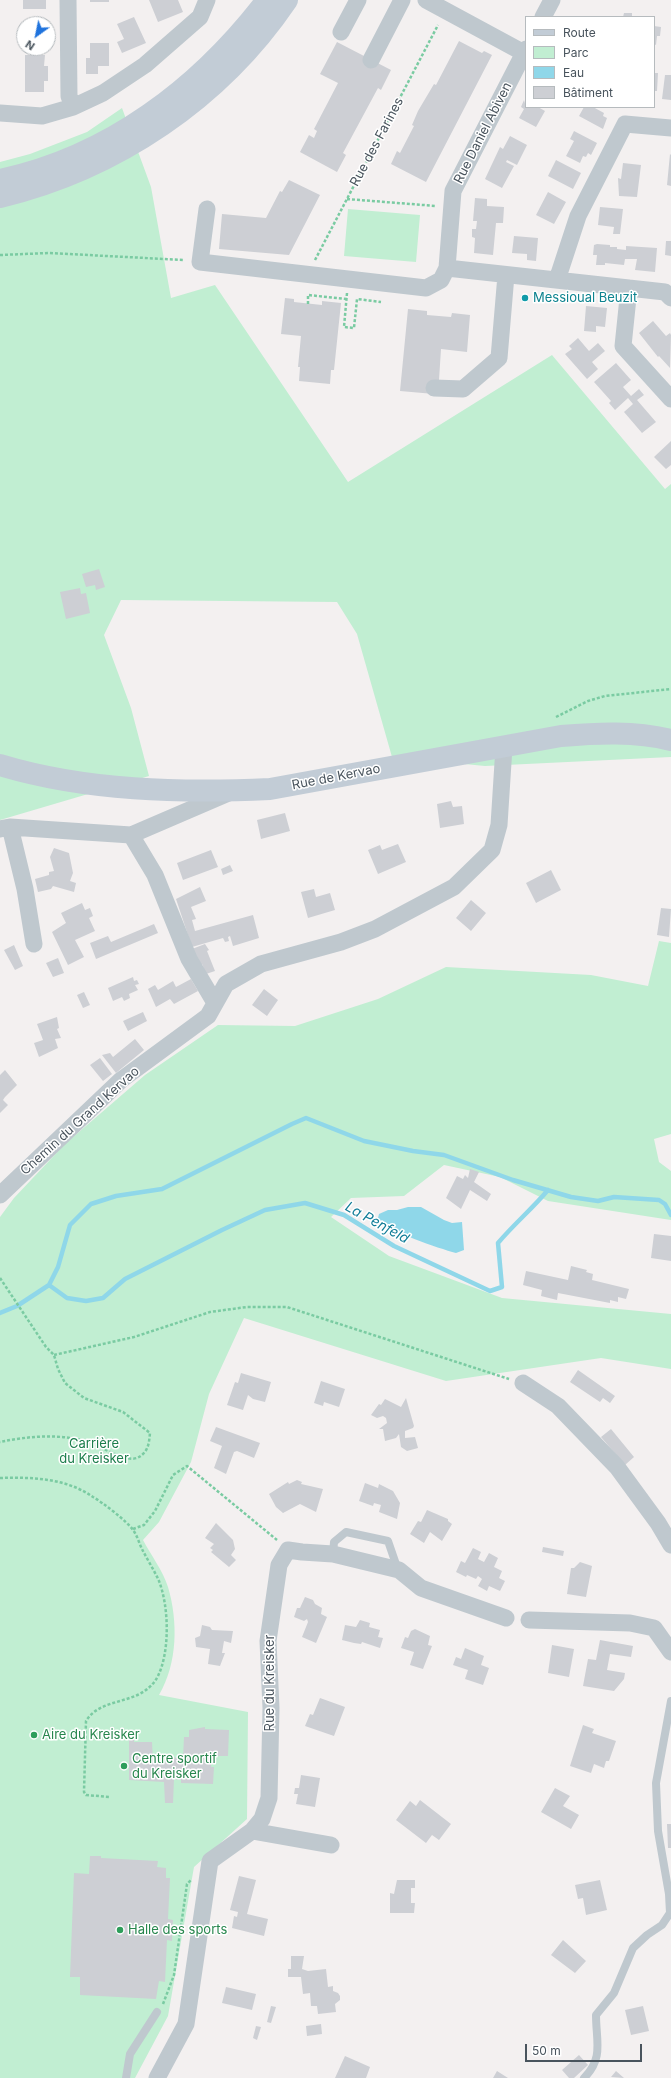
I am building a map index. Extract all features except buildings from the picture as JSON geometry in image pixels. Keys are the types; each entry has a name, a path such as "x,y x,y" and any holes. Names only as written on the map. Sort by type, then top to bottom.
{"main road":[{"path":"0,180 48,166 83,152 152,114 203,72 247,26 267,0"},
{"path":"0,197 44,185 80,171 123,150 162,126 195,101 229,70 259,37 287,0"},
{"name":"Rue de Kervao","path":"0,765 19,771 124,789 235,791 270,789 561,736 602,733 659,737 671,740"}],"street":[{"path":"68,0 69,96 73,107"},
{"path":"0,113 42,116 73,107 103,93 145,65 200,17 207,0"},
{"path":"342,32 358,0"},
{"path":"371,60 402,0"},
{"path":"426,0 525,51"},
{"path":"544,16 552,0"},
{"name":"Rue Daniel Abiven","path":"447,268 453,191 525,51"},
{"path":"557,280 578,216 625,124 671,128"},
{"path":"207,209 200,262 426,288 441,280 447,268 665,292 671,298"},
{"path":"434,388 463,389 499,358 506,275"},
{"path":"629,288 623,346 671,399"},
{"name":"Chemin du Grand Kervao","path":"0,1195 121,1080 208,1016 226,984 261,964 341,942 375,929 454,887 492,850 499,825 504,747"},
{"path":"34,944 25,889 5,828 131,835 235,791"},
{"path":"131,835 155,875 189,959 215,1003"},
{"path":"523,1383 558,1406 617,1467 658,1523 671,1545"},
{"path":"288,1550 333,1554 399,1570 421,1588 506,1618"},
{"name":"Rue du Kreisker","path":"210,1861 252,1830 262,1819 269,1798 271,1708 268,1641 279,1565 288,1550"},
{"path":"529,1620 630,1623 654,1628 671,1652"},
{"path":"252,1830 331,1845"},
{"path":"157,2078 186,2024 210,1861"}],"lane":[{"path":"333,1554 334,1542 346,1532 388,1541 399,1570"},
{"path":"584,2078 594,2068 598,2058 596,2015 614,1993 622,1969 633,1948 647,1935 662,1925 670,1913 658,1831 656,1782 669,1706 671,1702"},
{"path":"126,2078 130,2054 157,2012"}],"path":[{"name":"Rue des Farines","path":"307,274 446,11"},
{"path":"347,199 452,208"},
{"path":"0,255 49,252 185,260"},
{"path":"349,280 344,327 354,328 357,299 381,302"},
{"path":"308,304 308,295 347,300"},
{"path":"555,718 588,701 605,696 671,689"},
{"path":"0,1278 46,1347 54,1355 58,1369 65,1383 84,1398 123,1412 150,1433 148,1448 139,1457 130,1458 116,1455 90,1442 75,1439 41,1437 17,1438 0,1442"},
{"path":"54,1355 134,1337 210,1312 247,1307 286,1307 523,1383"},
{"path":"133,1529 144,1525 155,1511 172,1475 187,1466 288,1550"},
{"path":"0,1478 34,1478 64,1484 93,1496 133,1529 159,1582 167,1634 164,1657 157,1677 148,1689 137,1696 101,1707 90,1715 86,1722 84,1792 86,1795 110,1797"},
{"path":"157,2012 165,2000 174,1975 187,1884 210,1861"}],"green space":[{"path":"122,108 151,187 171,298 215,285 348,482 552,355 665,489 671,484 671,757 485,766 392,757 357,634 337,602 121,600 104,635 131,708 149,776 0,820 0,162 30,154 87,132"},
{"path":"348,209 420,215 416,262 344,256"},
{"name":"Carrière du Kreisker","path":"659,941 671,943 671,1134 654,1139 659,1162 671,1171 671,1220 548,1201 500,1177 444,1165 404,1196 351,1198 331,1217 389,1256 502,1298 671,1314 671,1369 601,1358 446,1381 244,1318 209,1394 191,1462 159,1522 143,1540 166,1581 171,1600 175,1628 173,1656 170,1669 159,1695 248,1712 247,1819 194,1867 168,2016 135,2078 0,2078 0,1217 14,1198 65,1144 145,1075 218,1025 295,1026 378,999 446,967 591,975 648,986"}],"water":[{"path":"408,1207 421,1207 452,1223 462,1222 464,1250 456,1253 426,1243 392,1229 378,1218 379,1214 388,1210 397,1210"}],"waterway":[{"name":"La Penfeld","path":"0,1313 17,1306 49,1285 58,1267 70,1225 91,1204 116,1196 162,1189 306,1118 364,1141 413,1151 444,1155 513,1180 571,1197 598,1201 614,1197 659,1200 665,1204 671,1215"},
{"name":"La Penfeld","path":"49,1285 67,1298 86,1301 103,1298 125,1279 222,1230 265,1210 305,1203 344,1215 394,1246 490,1291 502,1287 498,1243 548,1190"}],"place":[{"name":"Messioual Beuzit","path":"525,298"},
{"name":"Aire du Kreisker","path":"34,1735"},
{"name":"Centre sportif du Kreisker","path":"124,1766"},
{"name":"Halle des sports","path":"120,1930"}]}
